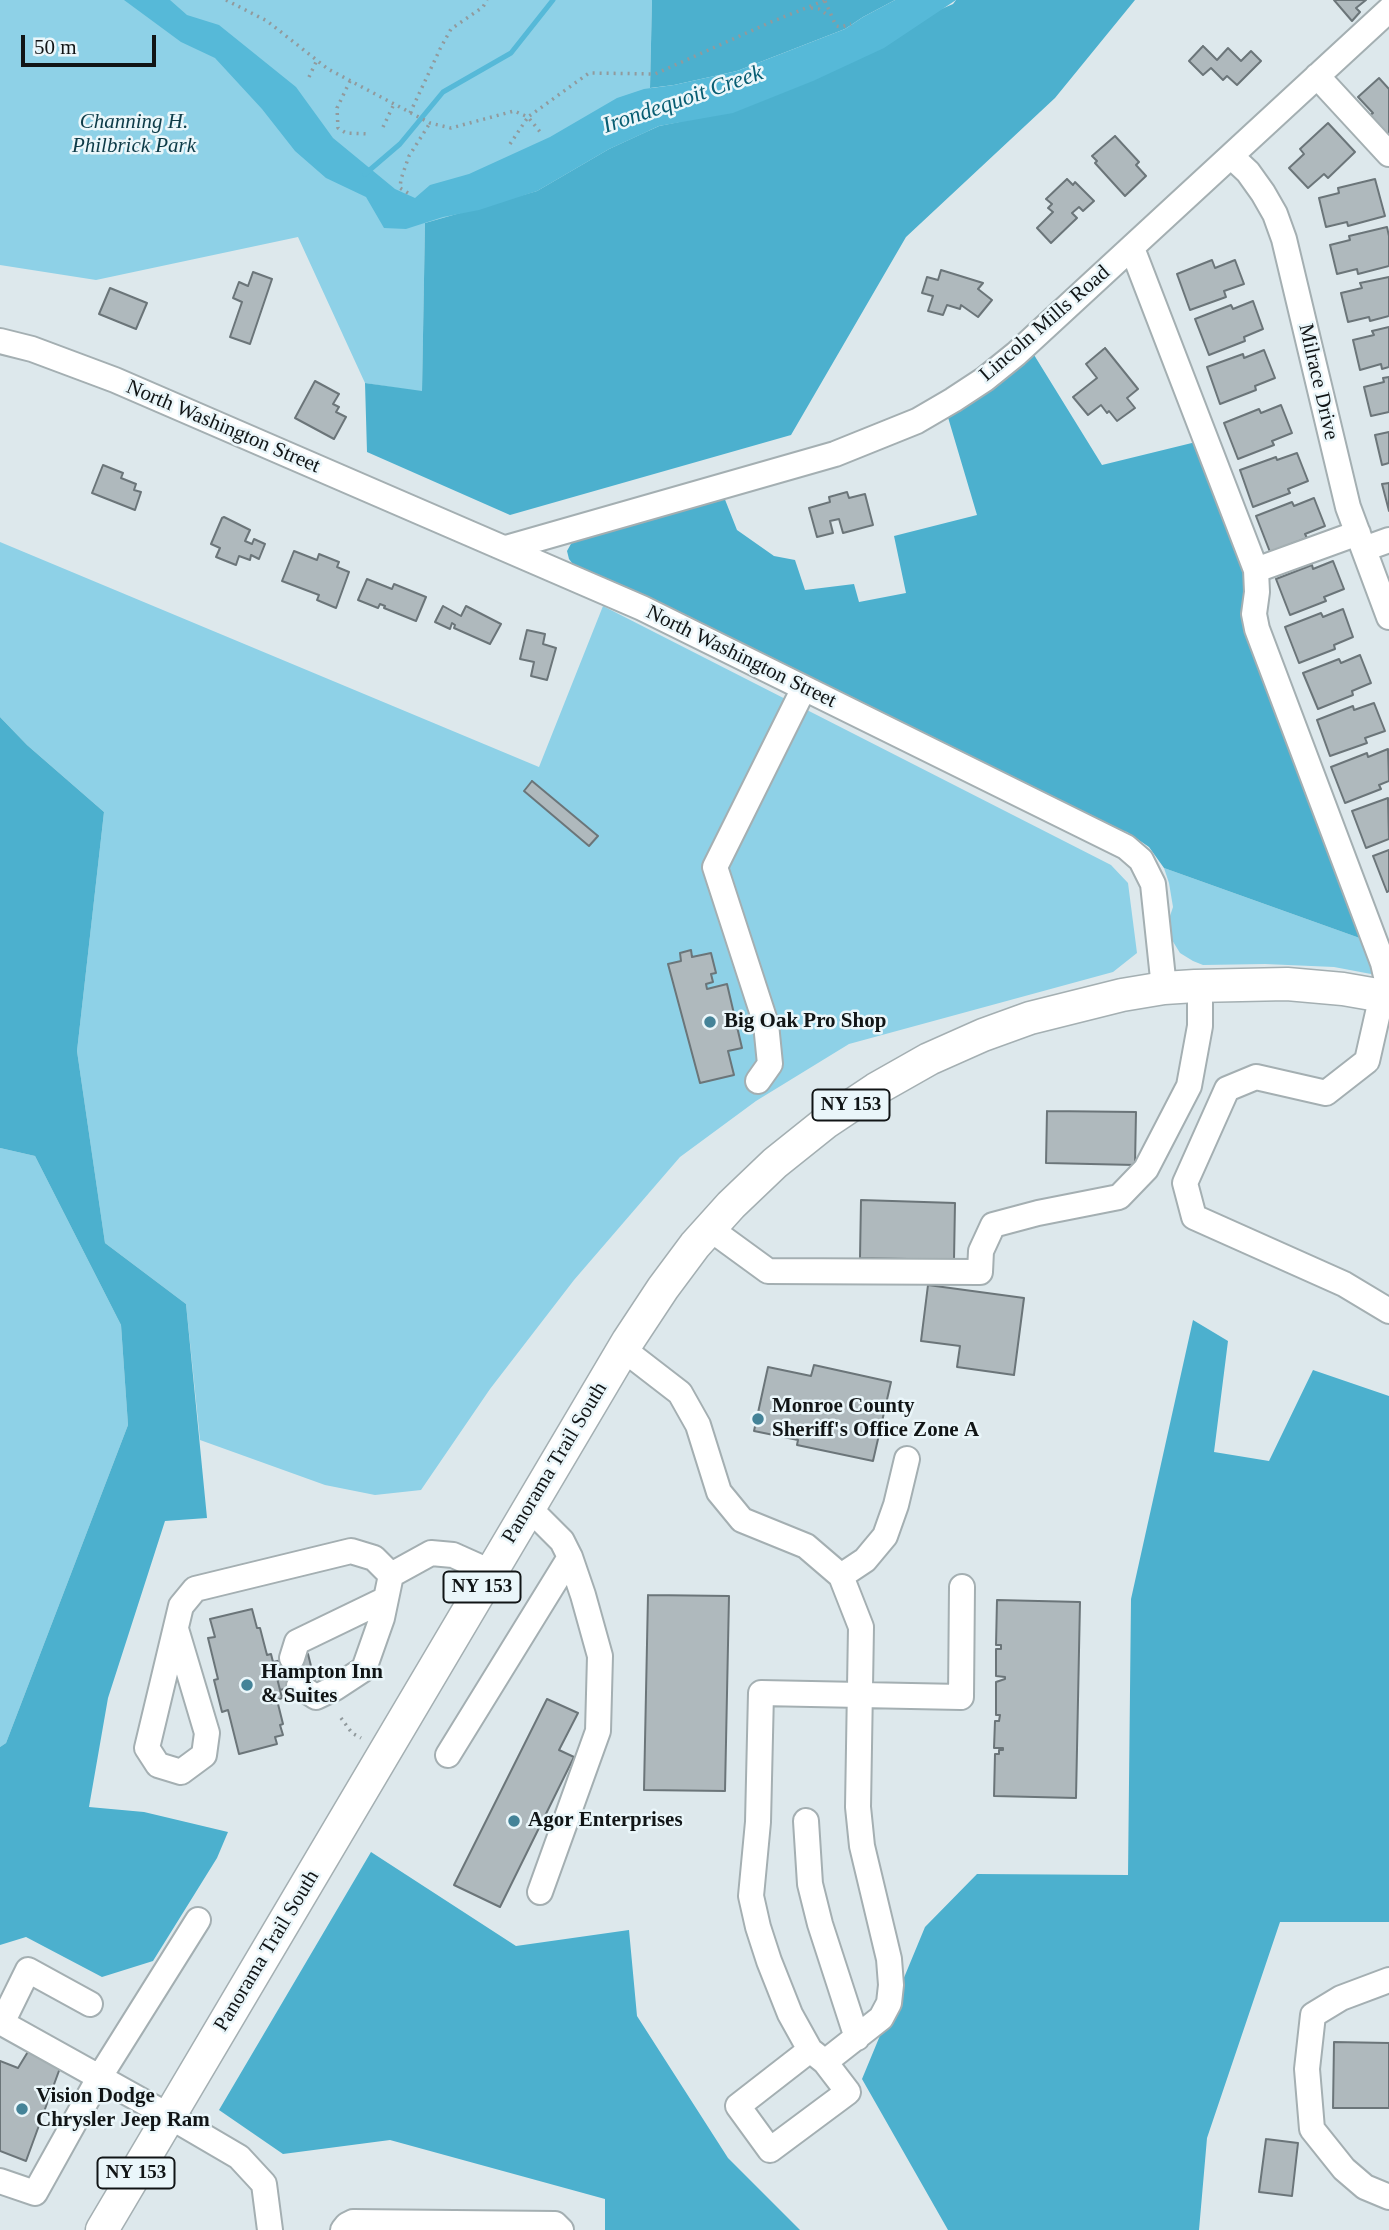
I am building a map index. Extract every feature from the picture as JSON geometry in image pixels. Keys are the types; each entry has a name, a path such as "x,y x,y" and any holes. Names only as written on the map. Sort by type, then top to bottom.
{"main road":[{"name":"NY 153","path":"1164,988 1287,984 1387,994"},
{"name":"Panorama Trail South","path":"102,2230 623,1349 663,1288 709,1228 775,1163 825,1123 876,1089 929,1059 1030,1018 1079,1004 1164,988"}],"street":[{"name":"Lincoln Mills Road","path":"506,548 835,454 917,421 985,379 1016,354 1389,10"},
{"path":"1317,76 1389,154"},
{"name":"Milrace Drive","path":"1232,157 1248,172 1263,193 1275,214 1284,240 1348,507 1389,617"},
{"path":"1132,248 1256,570 1254,614 1257,629 1383,963 1387,994 1367,1061 1326,1093 1256,1077 1227,1089 1185,1183 1194,1217 1387,1306"},
{"name":"North Washington Street","path":"0,341 32,349 94,372 642,608 1126,847 1141,860 1153,884 1164,988"},
{"path":"1256,570 1361,541 1389,540"},
{"path":"758,1081 770,1064 766,1024 715,867 804,688"},
{"path":"709,1228 768,1271 980,1272 981,1251 993,1225 1119,1197 1146,1169 1189,1086 1200,1026 1200,986"},
{"path":"623,1349 680,1393 698,1425 719,1492 742,1520 806,1546 841,1576 861,1627 861,1695 858,1807 862,1846 889,1959 891,1985 889,2003 881,2018 856,2038 818,2056 790,2014 769,1961 751,1896 758,1822 761,1693 861,1695 961,1697 962,1587"},
{"path":"841,1576 865,1560 885,1536 907,1459"},
{"path":"529,1508 562,1541 570,1556 600,1656 598,1731 540,1892"},
{"path":"176,1629 207,1732 204,1755 181,1772 158,1765 147,1748 181,1606 195,1590 351,1551 374,1558 388,1587 382,1618 365,1669 316,1697 299,1686"},
{"path":"292,1658 297,1642 388,1587 431,1553 453,1555 491,1572"},
{"path":"448,1755 570,1556"},
{"path":"806,1821 810,1884 856,2038"},
{"path":"0,2181 35,2193 99,2078 198,1920"},
{"path":"90,2004 28,1970 1,2023 239,2157 264,2184 270,2230"},
{"path":"1389,1980 1341,1998 1313,2015 1307,2068 1312,2129 1344,2169 1365,2187 1389,2197"},
{"path":"348,2226 558,2227"}],"path":[{"path":"226,0 267,21 317,60 351,81 430,123 451,128 514,111 528,117 541,133"},
{"path":"410,113 451,29 483,7 487,0"},
{"path":"510,144 528,117 589,73 654,74 826,0 836,26 850,24"},
{"path":"808,7 819,9 831,17"},
{"path":"309,77 317,60"},
{"path":"351,81 337,108 338,128 346,133 370,134"},
{"path":"383,127 394,104"},
{"path":"408,192 400,188 401,179 409,156 430,123"},
{"path":"341,1718 352,1733 361,1738"}],"green space":[{"name":"Channing H. Philbrick Park","path":"0,0 652,0 649,131 609,149 537,191 425,223 422,392 365,383 298,237 96,280 0,265"},
{"path":"0,542 539,767 603,606 1111,865 1128,883 1137,953 1113,972 849,1044 756,1101 680,1157 574,1280 490,1389 421,1490 375,1495 325,1485 200,1440 186,1304 105,1243 77,1051 104,812 27,745 0,717"},
{"path":"1164,868 1368,941 1371,974 1334,967 1203,965 1193,961 1180,953 1172,940 1169,928 1173,907"},
{"path":"0,1148 35,1156 121,1325 128,1425 6,1743 0,1747"}],"shaded area":[{"path":"652,0 895,0 845,29 737,71 650,88"},
{"path":"956,0 1135,0 1055,98 906,237 791,435 510,515 367,452 365,383 422,391 425,223 537,191 609,149 659,126 679,122 953,4"},
{"path":"1031,350 1102,465 1200,441 1368,941 1164,868 1149,847 1127,832 1102,825 575,567 569,559 567,551 572,542 724,497 737,530 774,556 795,560 805,590 854,584 859,602 906,593 894,536 977,515 947,414"},
{"path":"0,717 27,745 104,812 77,1051 105,1243 186,1304 207,1518 165,1521 108,1698 89,1807 144,1812 228,1832 217,1858 153,1961 102,1977 26,1937 0,1945 0,1747 6,1743 128,1425 121,1325 35,1156 0,1148"},
{"path":"1193,1320 1228,1341 1214,1452 1269,1461 1313,1370 1389,1396 1389,1922 1280,1922 1207,2138 1199,2230 948,2230 862,2079 925,1927 977,1874 1128,1875 1131,1599"},
{"path":"371,1852 516,1946 629,1930 637,2016 728,2158 800,2230 605,2230 605,2199 390,2140 283,2154 219,2110"}],"water":[{"name":"Irondequoit Creek","path":"124,0 170,0 187,15 219,25 296,87 333,138 395,189 415,198 430,185 469,174 550,137 617,98 644,89 737,71 845,29 895,0 956,0 884,48 813,81 733,113 659,126 609,149 537,191 406,229 384,228 366,197 326,178 295,151 262,109 215,58 181,42"}],"building":[{"path":"1334,0 1366,0 1356,8 1360,12 1352,21"},
{"path":"1203,46 1217,60 1228,48 1241,61 1251,51 1261,61 1237,85 1227,76 1223,80 1211,68 1203,75 1189,61"},
{"path":"1379,78 1389,89 1389,137 1369,116 1373,113 1358,97"},
{"path":"1328,123 1355,152 1328,178 1324,174 1308,188 1289,168 1304,154 1300,149"},
{"path":"1115,136 1139,162 1136,165 1146,176 1125,196 1095,163 1097,161 1092,156"},
{"path":"1067,179 1073,185 1075,182 1094,201 1083,211 1079,207 1072,213 1077,218 1051,243 1037,228 1053,212 1048,208 1052,204 1046,199"},
{"path":"1375,179 1385,216 1348,226 1347,222 1326,227 1319,198 1339,193 1338,188"},
{"path":"1387,227 1389,266 1358,274 1357,269 1337,274 1330,245 1350,240 1349,236"},
{"path":"1212,260 1215,268 1235,260 1244,284 1224,291 1226,297 1190,310 1177,274"},
{"path":"941,270 983,283 978,289 992,300 978,317 961,305 960,309 947,305 943,315 928,311 933,296 922,293 927,277 938,280"},
{"path":"253,272 272,279 250,344 230,337 242,302 233,298 239,282 248,286"},
{"path":"1389,277 1389,316 1370,321 1369,317 1348,322 1341,293 1362,288 1360,283"},
{"path":"110,288 147,303 136,329 99,314"},
{"path":"1253,301 1263,329 1244,337 1245,341 1209,355 1195,319 1231,305 1233,309"},
{"path":"1389,327 1389,367 1382,369 1381,364 1360,370 1353,340 1374,335 1372,331"},
{"path":"1105,348 1138,389 1127,398 1135,408 1117,421 1101,405 1088,415 1073,397 1097,378 1086,364"},
{"path":"1264,350 1275,378 1255,386 1256,390 1220,404 1207,367 1243,354 1244,358"},
{"path":"1389,377 1389,412 1371,416 1364,387 1384,382 1383,378"},
{"path":"315,381 339,394 333,404 339,407 336,412 346,417 334,439 295,418"},
{"path":"1281,405 1292,433 1272,441 1274,445 1238,459 1224,423 1259,409 1261,413"},
{"path":"1389,432 1389,463 1382,465 1375,435"},
{"path":"1297,453 1308,481 1288,489 1290,493 1253,507 1240,470 1276,457 1277,460"},
{"path":"103,465 123,473 121,478 136,484 134,490 141,492 135,510 92,493"},
{"path":"1389,483 1389,511 1382,484"},
{"path":"847,492 849,498 865,494 873,525 843,533 839,519 830,521 833,533 817,537 809,508 830,502 829,497"},
{"path":"1314,498 1325,526 1305,534 1307,538 1270,552 1256,516 1292,502 1294,506"},
{"path":"224,517 250,530 245,541 252,544 254,539 265,544 259,559 251,555 250,560 239,556 236,565 216,557 220,548 211,544"},
{"path":"294,551 317,560 319,554 339,562 337,567 349,572 336,608 317,600 319,595 282,581"},
{"path":"1333,561 1344,589 1324,597 1326,601 1290,615 1276,579 1312,565 1313,569"},
{"path":"367,579 392,589 394,584 426,597 416,621 380,604 378,608 358,600"},
{"path":"443,606 461,616 466,606 501,624 490,644 454,628 452,623 450,629 435,622"},
{"path":"1343,609 1353,637 1334,645 1335,649 1299,663 1285,627 1321,613 1323,617"},
{"path":"527,630 545,634 543,644 556,648 547,680 531,676 534,662 520,659"},
{"path":"1360,655 1371,683 1352,691 1353,695 1318,709 1303,673 1339,659 1341,663"},
{"path":"1374,703 1385,731 1365,738 1367,743 1330,756 1317,720 1353,706 1354,710"},
{"path":"1388,749 1389,781 1379,785 1381,789 1345,803 1331,767 1367,753 1368,757"},
{"path":"532,781 598,836 589,846 524,791"},
{"path":"1388,798 1389,839 1366,848 1352,811"},
{"path":"1389,850 1389,891 1387,892 1373,856"},
{"name":"Big Oak Pro Shop","path":"691,950 692,957 711,953 716,973 711,974 713,982 706,984 707,989 727,984 742,1048 728,1051 734,1075 700,1083 668,964 681,961 680,953"},
{"path":"1047,1111 1136,1112 1135,1165 1046,1163"},
{"path":"861,1200 955,1203 954,1260 860,1258"},
{"path":"928,1285 1024,1298 1014,1375 957,1367 960,1346 921,1341"},
{"path":"814,1365 891,1382 873,1461 797,1445 798,1440 754,1431 768,1367 811,1376"},
{"path":"648,1595 729,1596 725,1791 644,1790"},
{"path":"997,1600 1080,1602 1076,1798 994,1796 995,1754 1003,1750 994,1748 995,1721 999,1721 1000,1715 996,1715 996,1682 1005,1679 996,1676 996,1649 1001,1649 1001,1645 996,1645"},
{"name":"Hampton Inn & Suites","path":"252,1609 267,1655 271,1654 282,1698 277,1700 283,1735 275,1737 277,1744 239,1754 228,1710 222,1712 214,1680 218,1679 208,1638 215,1637 210,1619"},
{"path":"308,1654 315,1682 280,1690 273,1662"},
{"name":"Agor Enterprises","path":"547,1699 578,1713 559,1750 574,1757 500,1907 454,1885"},
{"path":"1334,2042 1389,2043 1389,2108 1333,2108"},
{"name":"Vision Dodge Chrysler Jeep Ram","path":"29,2050 60,2068 26,2161 0,2151 0,2061 18,2068"},
{"path":"1266,2139 1298,2143 1292,2196 1259,2192"}],"waterway":[{"path":"365,174 400,144 443,92 511,53 553,0"}],"place":[{"name":"Big Oak Pro Shop","path":"710,1022"},
{"name":"Monroe County Sheriff's Office Zone A","path":"758,1419"},
{"name":"Hampton Inn & Suites","path":"247,1685"},
{"name":"Agor Enterprises","path":"514,1821"},
{"name":"Vision Dodge Chrysler Jeep Ram","path":"22,2109"}]}
